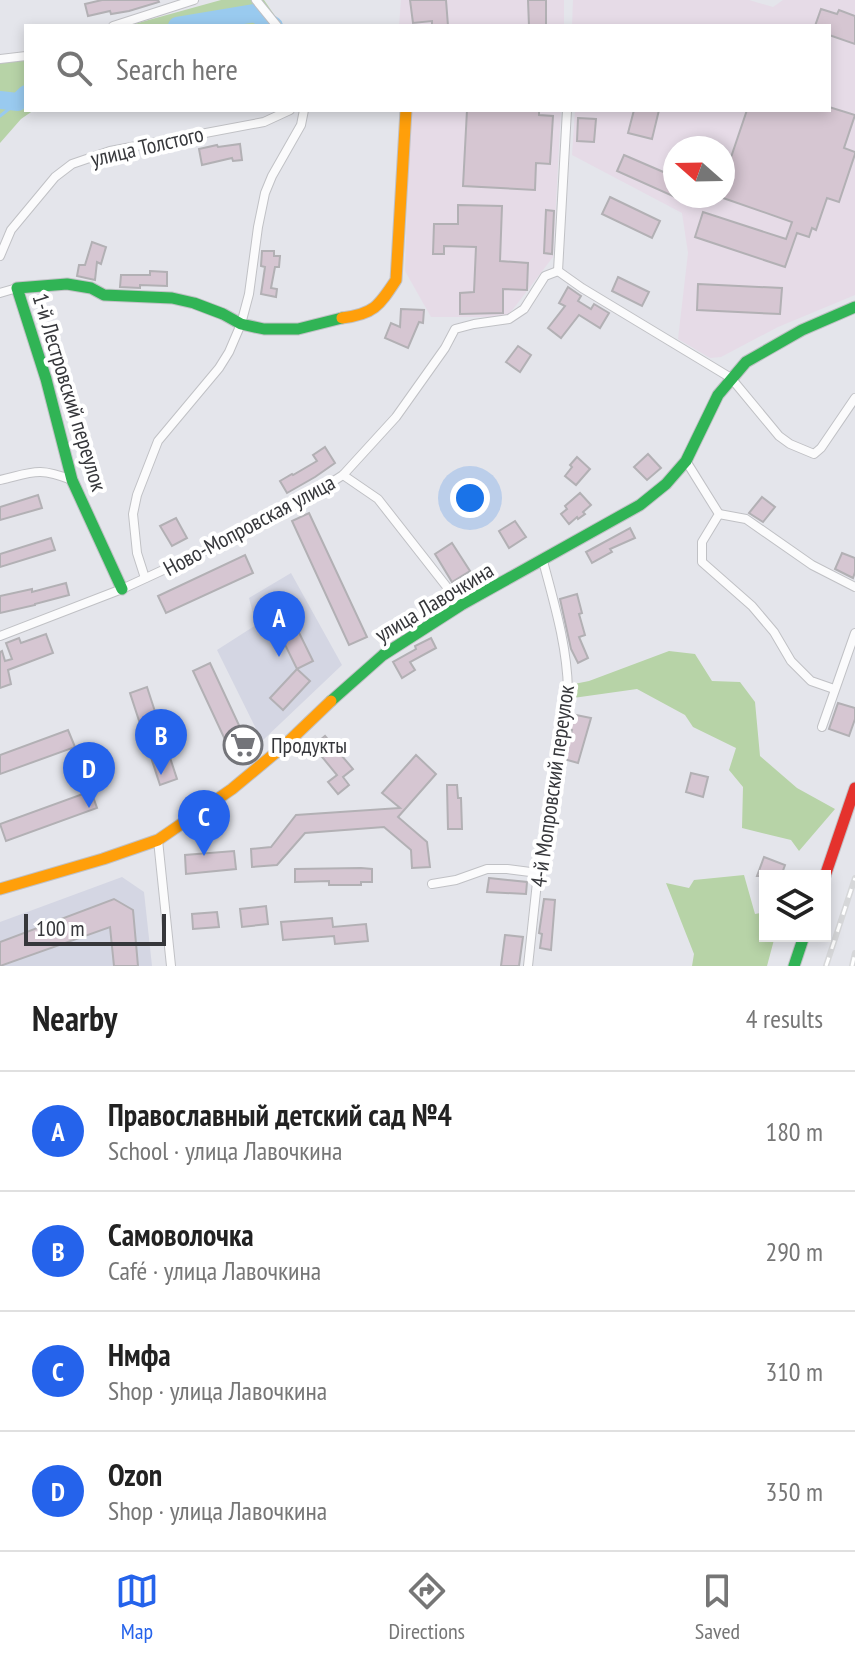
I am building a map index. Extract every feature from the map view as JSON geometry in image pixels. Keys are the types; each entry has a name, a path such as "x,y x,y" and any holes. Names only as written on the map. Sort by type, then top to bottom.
{"main road":[{"name":"1-й Лестровский переулок","path":"122,589 72,480 46,379 17,288 61,285 96,289 104,295 172,298 194,303 241,324 264,329 298,329 362,316 381,303 396,280 406,112"},
{"name":"улица Лавочкина","path":"0,889 158,840 232,789 383,655 461,605 640,505 666,484 686,461 718,395 746,362 802,330 855,307"},
{"path":"827,870 853,793"},
{"path":"794,966 802,942"}],"street":[{"path":"119,24 194,0"},
{"path":"258,2 275,24"},
{"path":"0,59 24,56"},
{"name":"улица Толстого","path":"0,256 11,230 55,177 72,164 110,151 264,122 286,112"},
{"path":"145,578 137,553 133,514 137,495 158,441 229,352 249,294 265,193 301,125 304,112"},
{"path":"567,112 558,271 731,378 779,436 790,444 814,454 855,398"},
{"name":"Ново-Мопровская улица","path":"0,636 122,589 239,535 343,475 396,417 455,329 509,319 524,309 545,276 558,271"},
{"path":"0,293 17,288"},
{"path":"686,461 719,514"},
{"path":"0,480 30,472 49,471 72,480"},
{"path":"343,475 378,499 461,605"},
{"path":"719,514 746,519 812,565 855,587"},
{"path":"719,514 702,542 702,562 752,606 774,632 791,661 811,681 834,689"},
{"name":"4-й Мопровский переулок","path":"528,966 538,873 568,690 568,668 543,561"},
{"path":"822,727 855,633"},
{"path":"158,840 171,966"},
{"path":"432,884 456,880 487,869 538,873"}],"shaded area":[{"path":"401,0 564,0 564,24 399,24"},
{"path":"573,0 749,0 773,7 783,0 855,0 855,295 778,327 721,357 710,358 678,339 688,253 682,213 673,208 735,208 735,136 663,136 663,203 572,155 575,112 831,112 831,24 572,24"},
{"path":"410,112 561,112 553,257 507,317 431,317 405,271"},
{"path":"291,573 342,665 262,741 217,650 256,625 249,598"},
{"path":"122,877 144,892 152,966 0,966 0,922"}],"green space":[{"path":"221,0 264,0 281,24 257,24 134,24"},
{"path":"24,54 24,112 31,112 0,143 0,60"},
{"path":"669,651 695,654 712,681 740,682 755,702 760,756 797,788 835,809 799,851 791,840 742,828 743,787 729,770 736,748 693,727 685,715 637,689 573,698 574,684"},
{"path":"744,875 755,914 759,913 759,942 773,942 767,966 692,966 694,954 666,883 689,888 694,880"}],"building":[{"path":"102,0 159,2 129,11 88,16 85,4"},
{"path":"410,0 446,0 448,24 432,24 432,21 413,23"},
{"path":"528,0 546,0 546,24 529,24"},
{"path":"821,9 837,14 839,10 855,16 855,44 831,36 831,24 816,24"},
{"path":"831,108 855,115 844,148 855,154 839,202 827,198 816,230 812,228 809,237 797,233 785,267 695,237 703,212 786,239 792,222 735,202 735,146 746,112 831,112"},
{"path":"467,112 539,112 539,115 553,116 550,164 536,163 535,190 463,186"},
{"path":"633,112 659,112 652,139 628,133"},
{"path":"578,118 596,119 594,142 577,141"},
{"path":"240,144 242,160 233,161 232,158 202,165 199,149"},
{"path":"624,155 663,172 663,192 617,171"},
{"path":"610,197 660,221 652,238 602,214"},
{"path":"458,205 502,206 500,261 528,263 527,290 503,289 503,313 460,314 460,293 474,292 476,247 444,246 444,254 433,254 434,224 458,224"},
{"path":"546,210 554,211 552,254 544,253"},
{"path":"92,242 106,247 101,264 97,262 95,280 77,276 79,265 85,265"},
{"path":"262,251 274,251 274,256 280,256 271,288 277,289 276,297 261,294 265,267 261,266"},
{"path":"150,271 167,272 167,286 120,287 121,275 150,275"},
{"path":"618,277 649,292 642,306 612,291"},
{"path":"698,284 782,288 780,314 697,310"},
{"path":"568,287 581,296 578,301 591,309 594,304 609,313 600,328 579,315 561,338 548,328 565,306 559,303"},
{"path":"401,309 424,310 423,323 419,322 408,348 385,338 391,323 400,327"},
{"path":"518,346 531,355 520,372 506,362"},
{"path":"325,447 335,463 287,493 280,481 317,461 313,455"},
{"path":"648,454 661,468 647,480 634,467"},
{"path":"577,457 590,469 576,485 565,476"},
{"path":"580,493 591,505 583,512 585,514 569,524 561,514 567,509 565,506"},
{"path":"38,495 42,508 0,520 0,507"},
{"path":"762,497 775,507 763,522 749,513"},
{"path":"309,513 367,637 349,645 292,521"},
{"path":"176,518 187,538 172,546 160,526"},
{"path":"515,521 526,537 509,548 499,531"},
{"path":"630,528 635,538 610,549 612,552 592,563 586,552"},
{"path":"51,538 55,550 0,567 0,554"},
{"path":"452,543 470,571 452,582 435,554"},
{"path":"842,553 855,558 853,578 835,569"},
{"path":"245,555 253,573 166,613 158,596"},
{"path":"66,583 69,595 0,613 0,596"},
{"path":"577,594 585,635 579,637 588,658 578,663 571,649 560,599"},
{"path":"281,596 313,661 297,669 265,604"},
{"path":"46,634 53,653 8,670 11,684 0,688 0,652 5,661 12,659 6,643 19,638 21,643"},
{"path":"431,638 436,648 410,662 415,670 402,678 393,662"},
{"path":"210,663 251,751 234,759 193,671"},
{"path":"297,669 310,681 283,710 270,698"},
{"path":"147,687 177,779 160,785 130,693"},
{"path":"838,703 855,708 849,736 829,729"},
{"path":"571,714 591,718 578,763 564,759 572,730 569,729"},
{"path":"68,730 75,747 0,774 0,755"},
{"path":"325,736 353,769 343,777 349,785 338,794 328,782 337,775 313,746"},
{"path":"416,755 436,774 398,817 427,842 430,867 412,868 411,850 384,827 305,833 277,865 252,867 251,849 271,847 296,815 400,808 382,793"},
{"path":"691,773 708,777 703,797 686,792"},
{"path":"447,785 457,785 458,798 461,798 462,829 448,829"},
{"path":"91,791 97,808 6,841 0,824"},
{"path":"234,851 236,869 186,874 185,855"},
{"path":"764,857 785,865 783,870 759,870"},
{"path":"295,869 372,869 372,882 329,885 329,881 295,882"},
{"path":"489,878 527,882 526,894 487,892"},
{"path":"114,899 133,910 138,966 114,966 110,927 0,966 0,942"},
{"path":"544,899 555,900 551,950 540,948"},
{"path":"266,906 268,924 242,927 240,909"},
{"path":"217,912 219,927 193,929 192,914"},
{"path":"332,918 333,927 366,924 368,941 335,944 334,936 283,940 281,922"},
{"path":"505,935 523,937 519,966 501,966"}],"waterway":[{"path":"189,24 255,13 271,24"},
{"path":"0,100 18,102 24,96"},
{"path":"0,116 18,102"}],"railway":[{"path":"826,966 855,878"},
{"path":"852,966 855,953"}],"traffic: fast":[{"path":"122,589 72,480 46,379 17,288 67,284 91,288 104,295 172,298 194,303 241,324 264,329 298,329 342,318"},
{"path":"331,701 383,655 461,605 640,505 666,484 686,461 718,395 746,362 802,330 855,307"},
{"path":"794,966 802,942"}],"traffic: slow":[{"path":"342,318 362,314 375,307 396,280 406,112"},
{"path":"0,889 158,840 232,789 331,701"}],"traffic: jam":[{"path":"827,870 855,788"}],"place":[{"name":"Православный детский сад №4","path":"279,657"},
{"name":"Продукты","path":"243,745"},
{"name":"Самоволочка","path":"161,775"},
{"name":"Ozon","path":"89,808"},
{"name":"Нмфа","path":"204,856"}]}
